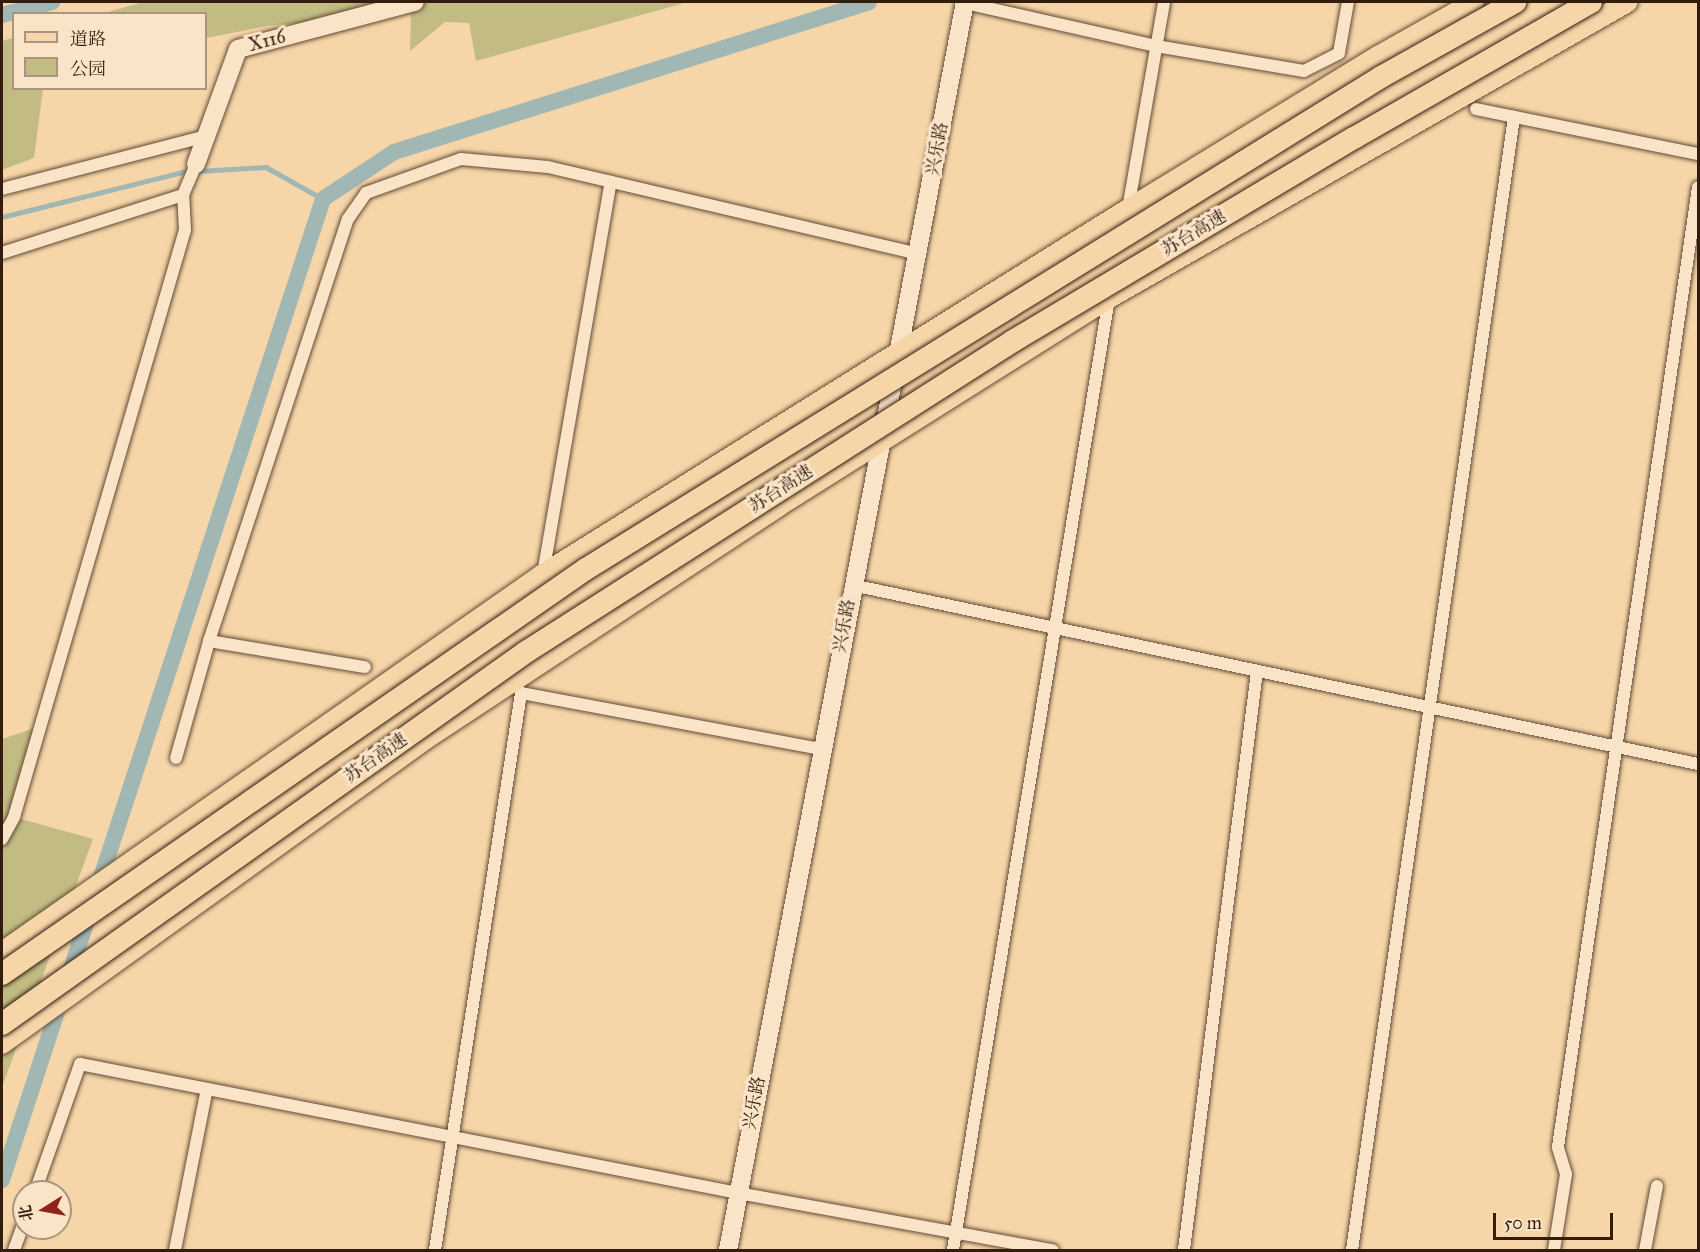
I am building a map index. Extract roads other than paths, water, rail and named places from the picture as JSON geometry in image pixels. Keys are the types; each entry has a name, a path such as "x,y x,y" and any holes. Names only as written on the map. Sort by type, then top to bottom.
{"highway":[{"name":"苏台高速","path":"2,974 586,569 1381,77 1515,2"},
{"name":"苏台高速","path":"6,1034 536,646 1013,341 1353,138 1591,2"}],"main road":[{"name":"X116","path":"192,171 238,49 415,2"},
{"name":"兴乐路","path":"728,1251 852,585 965,2"},
{"path":"2,952 543,574 897,351 1128,209 1378,56 1474,2"},
{"path":"6,1034 105,969 426,739 779,506 1109,298 1628,2"}],"street":[{"path":"965,2 1156,46 1304,71 1338,53 1348,2"},
{"path":"1128,209 1164,2"},
{"path":"1476,109 1698,154"},
{"path":"1352,1251 1514,117"},
{"path":"2,189 207,136"},
{"path":"176,758 209,641 348,219 366,193 460,159 548,167 916,253"},
{"path":"2,839 18,806 185,230 183,195 192,171"},
{"path":"543,574 611,182"},
{"path":"1554,1251 1566,1174 1558,1147 1698,187"},
{"path":"2,253 183,195"},
{"path":"953,1251 1109,298"},
{"path":"852,585 1698,764"},
{"path":"209,641 365,667"},
{"path":"1184,1251 1257,671"},
{"path":"435,1251 521,693 821,749"},
{"path":"39,1180 80,1064 738,1193 1053,1251"},
{"path":"175,1251 207,1089"},
{"path":"1645,1251 1657,1186"}],"waterway":[{"path":"14,12 52,2"},
{"path":"2,1180 323,199 394,152 869,2"},
{"path":"2,15 12,12"},
{"path":"2,217 182,172 266,167 323,199"}]}
